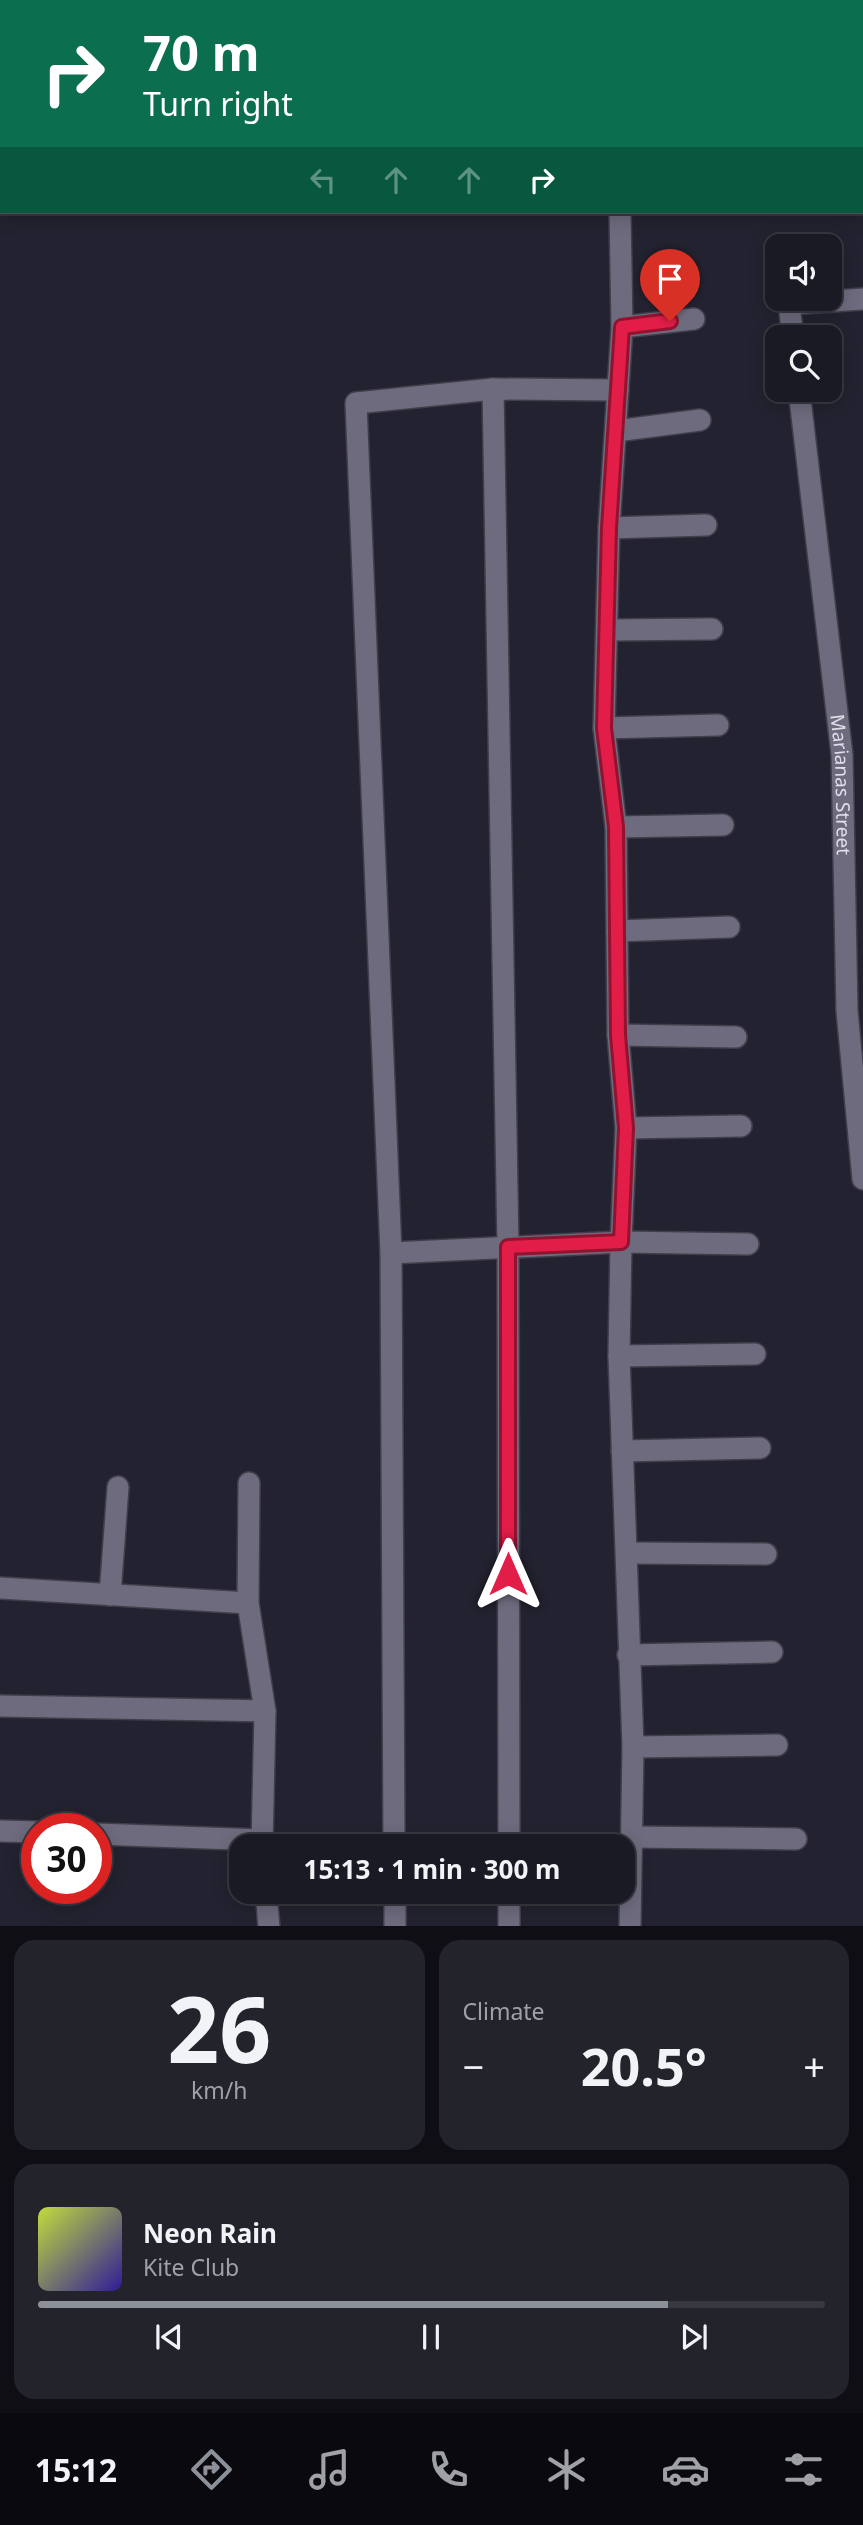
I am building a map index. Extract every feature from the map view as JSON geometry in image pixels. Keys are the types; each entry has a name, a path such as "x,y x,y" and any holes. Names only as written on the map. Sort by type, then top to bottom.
{"street":[{"path":"620,214 622,327 609,528 604,728 616,827 618,1035 626,1128 619,1356 633,1746 631,1834"},
{"path":"791,325 789,304 863,299"},
{"path":"622,327 694,319"},
{"path":"394,1834 391,1253 356,403 494,389 618,390"},
{"path":"494,389 508,1247 509,1834"},
{"name":"Marianas Street","path":"801,402 853,754 855,1010 863,1179"},
{"path":"616,431 699,420"},
{"path":"609,528 706,525"},
{"path":"607,630 712,629"},
{"path":"604,728 718,725"},
{"path":"616,827 723,825"},
{"path":"617,931 729,927"},
{"path":"618,1035 736,1037"},
{"path":"626,1128 741,1126"},
{"path":"391,1253 621,1242 748,1244"},
{"path":"619,1356 755,1354"},
{"path":"622,1451 760,1448"},
{"path":"249,1483 248,1603 265,1711 261,1834"},
{"path":"110,1595 118,1487"},
{"path":"627,1553 766,1554"},
{"path":"0,1588 248,1603"},
{"path":"628,1655 772,1652"},
{"path":"0,1706 265,1711"},
{"path":"633,1746 777,1745"},
{"path":"0,1831 21,1832"},
{"path":"112,1835 229,1841"},
{"path":"635,1837 796,1839"},
{"path":"267,1904 269,1926"},
{"path":"395,1904 395,1926"},
{"path":"509,1904 509,1926"},
{"path":"630,1904 630,1926"}],"route":[{"path":"508,1574 508,1247 621,1242 626,1128 618,1035 616,827 604,728 609,528 622,327 670,321"}]}
